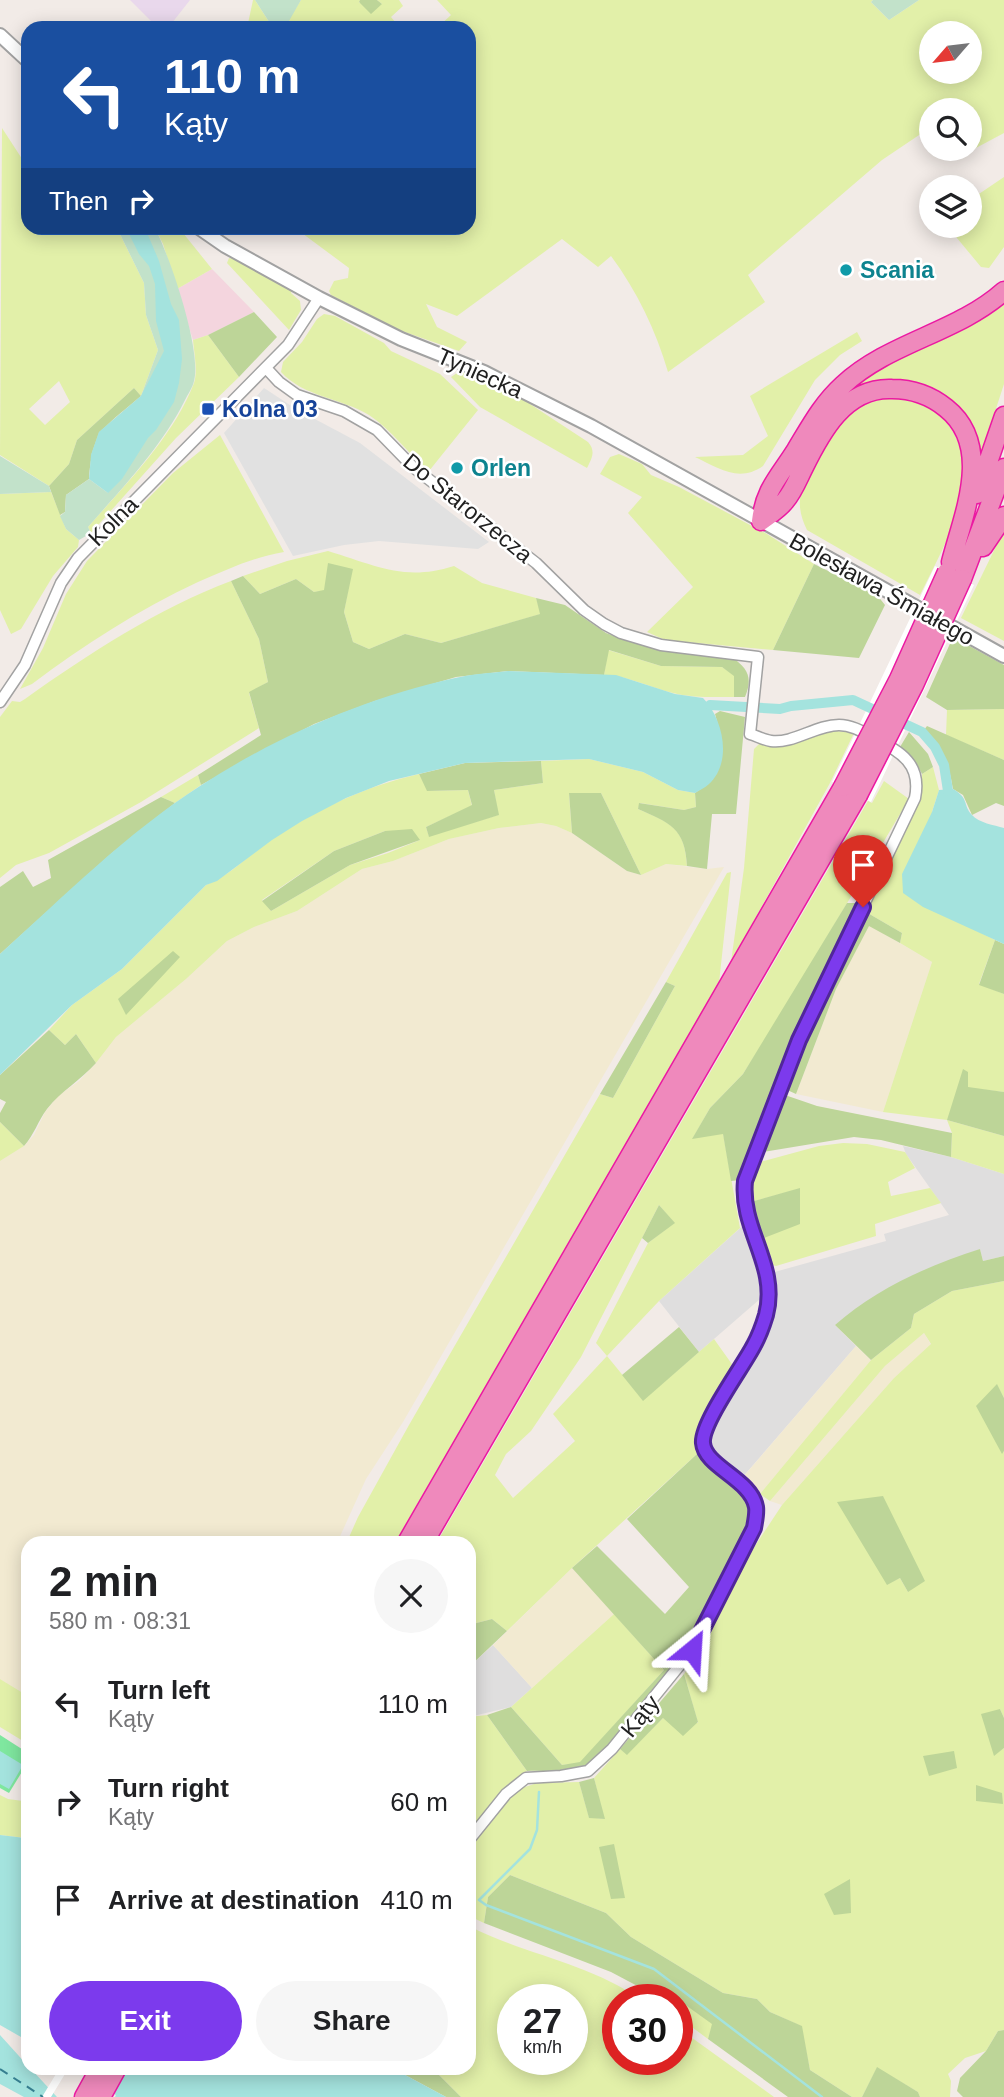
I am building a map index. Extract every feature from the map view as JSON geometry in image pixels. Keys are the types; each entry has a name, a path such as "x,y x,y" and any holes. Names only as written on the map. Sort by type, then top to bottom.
{"highway":[{"path":"761,521 766,494 818,413 844,384 877,361 974,314 1004,291"},
{"path":"761,521 785,502 826,426 846,405 866,393 886,388 921,392 950,411 963,430 971,452 972,478 953,571"},
{"path":"411,1536 914,685 1004,416"},
{"path":"953,571 1004,467"},
{"path":"953,571 1004,516"},
{"path":"428,1536 850,791"},
{"path":"84,2097 96,2075"},
{"path":"101,2097 113,2075"}],"street":[{"path":"0,34 21,54"},
{"name":"Tyniecka","path":"209,235 319,298 401,339 504,381 623,443 761,521"},
{"path":"266,368 295,336 319,298"},
{"name":"Do Starorzecza","path":"266,368 297,395 344,411 377,430 413,467 536,563 583,610 604,624 621,633 661,645 758,657 752,715"},
{"name":"Kolna","path":"0,702 25,665 61,583 78,558 266,368"},
{"name":"Bolesława Śmiałego","path":"761,521 1004,656"},
{"name":"Kąty","path":"476,1831 506,1794 526,1778 588,1771 607,1755 692,1650 754,1528 757,1508 751,1495 707,1455 703,1442 709,1422 755,1344 768,1306 769,1293 763,1258 743,1199 745,1181 799,1040 894,843 917,788 914,772 904,756 857,729 830,726 784,740 770,741 750,734 752,715"}],"shaded area":[{"path":"130,0 190,0 174,21 151,21"},
{"path":"212,269 254,312 193,340 177,289"},
{"path":"264,388 296,409 360,443 489,542 478,549 379,541 293,556 224,433"},
{"path":"541,823 556,826 572,833 627,871 641,875 666,864 707,869 724,867 403,1422 366,1479 340,1536 21,1536 21,1692 0,1679 0,1161 24,1146 58,1096 79,1081 116,1037 227,941 254,927 297,911 362,869 393,861 449,839 499,828"},
{"path":"869,925 932,962 883,1112 796,1094 836,989"},
{"path":"903,1146 951,1157 1004,1174 1004,1256 983,1261 980,1249 835,1325 856,1346 741,1479 710,1454 705,1442 712,1424 764,1331 771,1273 886,1241 884,1234 949,1215"},
{"path":"747,1222 763,1270 767,1293 699,1352 659,1301"},
{"path":"924,1333 931,1345 894,1378 782,1505 770,1501 885,1366"},
{"path":"856,1346 871,1360 760,1494 743,1477"},
{"path":"572,1568 614,1614 532,1688 493,1645"},
{"path":"493,1645 532,1688 511,1707 476,1715 476,1661"}],"green space":[{"path":"253,0 255,0 268,21 248,21"},
{"path":"255,0 301,0 289,21 268,21"},
{"path":"301,0 360,0 359,3 382,4 377,0 399,0 403,6 391,17 394,21 288,21"},
{"path":"360,0 377,0 382,4 371,14"},
{"path":"437,0 873,0 871,2 889,20 919,0 1004,0 1004,133 982,145 982,98 919,98 919,135 882,160 748,275 765,302 668,372 645,312 611,256 598,267 562,239 457,316 426,304 437,327 467,342 459,351 396,329 331,295 329,291 334,281 348,278 349,268 304,235 476,235 476,21 445,21 451,15"},
{"path":"919,0 889,20 871,2"},
{"path":"2,128 21,157 21,235 120,235 144,283 146,315 158,350 141,396 134,388 77,440 69,464 49,486 0,455","holes":["59,381 70,402 45,425 29,409"]},
{"path":"1004,177 1004,247 989,268 981,267 957,238 982,238 982,192"},
{"path":"120,235 158,235 169,260 189,327 195,367 194,381 175,418 153,451 88,527 91,533 79,540 66,529 60,516 65,512 66,495 89,479 108,493 91,455 99,432 141,396 158,350 146,315 144,283"},
{"path":"158,235 185,235 212,269 177,289"},
{"path":"229,258 292,290 291,293 300,301 301,310 289,330 227,263"},
{"path":"1004,298 1004,384 979,461 957,412 886,384 822,420 846,390 867,374"},
{"path":"254,312 277,337 239,377 208,335"},
{"path":"324,314 335,316 384,343 391,351 440,374 478,410 429,471 369,415 301,387 281,372 283,362"},
{"path":"857,332 862,341 840,355 815,380 763,466 754,471 737,474 695,457 743,455 768,436 750,396"},
{"path":"208,335 239,377 176,438 91,533 88,527 133,477 174,422 194,383 196,367 193,340"},
{"path":"463,369 532,402 530,404 588,442 593,452 587,468 480,407 451,377"},
{"path":"134,388 141,396 103,430 94,449 89,479 66,495 65,512 60,515 49,486 69,464 77,440"},
{"path":"881,398 909,399 940,415 957,440 965,470 957,513 920,595 807,530 801,512 800,498 804,484 829,438 851,413"},
{"path":"220,435 284,552 240,564 154,604 112,629 32,684 20,689 43,648 66,594 87,561 173,473"},
{"path":"619,454 642,464 651,475 767,534 814,564 773,650 665,640 647,632 693,587 628,513 642,497 600,474 610,457"},
{"path":"0,456 49,486 51,492 0,494"},
{"path":"51,492 66,529 79,540 78,547 53,576 21,629 11,634 0,610 0,494"},
{"path":"1004,530 1004,641 961,618"},
{"path":"328,551 375,566 405,572 436,571 454,566 482,583 536,598 541,614 441,643 405,634 369,649 353,642 344,612 352,569 324,591 314,592 296,579 260,594 243,576"},
{"path":"328,563 353,569 344,612 353,642 369,649 405,634 441,643 540,614 536,598 565,605 606,633 630,642 732,657 748,674 749,684 745,697 734,697 734,676 722,667 661,666 609,650 604,675 508,671 456,677 375,701 314,724 201,785 198,775 261,735 249,692 268,682 259,639 231,581 243,576 260,594 296,579 314,592 324,590"},
{"path":"814,564 877,595 885,605 859,658 773,650"},
{"path":"231,581 259,639 268,682 249,693 259,728 141,802 49,853 16,865 0,878 0,717 12,701 20,702 151,618"},
{"path":"953,637 1004,665 1004,709 947,710 926,697"},
{"path":"608,650 661,666 722,667 734,675 734,697 681,695 621,677 604,675"},
{"path":"1004,709 1004,760 946,735 947,710"},
{"path":"720,711 745,717 736,814 712,814 707,869 687,866 683,843 674,828 638,809 639,803 684,810 696,807 695,793 714,776 722,758 721,738 715,714"},
{"path":"927,726 1004,760 1004,806 996,803 972,815 963,795 953,789 944,756 924,730"},
{"path":"836,731 854,733 830,783 731,962 744,868 754,749 760,743 790,742"},
{"path":"909,732 928,754 933,767 922,774 916,763 900,747"},
{"path":"589,759 643,772 678,790 695,793 696,807 684,810 640,803 638,809 674,828 683,843 687,866 666,864 641,875 601,793 569,794 572,833 541,823 499,828 449,839 393,861 362,869 297,911 254,927 227,941 116,1037 96,1063 76,1034 65,1045 49,1030 72,1005 122,969 206,885 224,876 272,839 306,818 361,792 419,774 428,791 468,790 472,806 426,827 429,836 498,815 494,790 543,783 541,761","holes":["385,831 420,840 350,865 271,911 262,900 334,851"]},
{"path":"541,761 543,783 494,790 499,815 429,837 426,827 472,805 468,790 427,791 419,774 465,763"},
{"path":"933,767 939,790 932,812 966,925 995,940 979,984 1004,994 1004,1092 968,1088 947,1120 883,1112 932,962 900,943 902,933 866,912 921,793 922,774"},
{"path":"198,775 201,785 175,803 161,797"},
{"path":"884,781 909,799 777,1021 743,1074 710,1108 693,1138 723,1133 740,1228 659,1301 607,1356 643,1400 714,1339 734,1367 698,1433 697,1454 507,1631 492,1619 476,1623 476,1536 441,1536 868,801 872,803","holes":["659,1205 674,1223 648,1243 596,1343 607,1356 553,1414 575,1441 513,1498 495,1475 506,1454 531,1431 581,1357"]},
{"path":"569,793 601,793 641,875 627,871 572,833"},
{"path":"161,797 175,803 112,853 0,954 0,887 23,871 33,887 51,878 48,860"},
{"path":"412,829 420,840 350,865 271,911 262,901 334,851 385,831"},
{"path":"731,872 719,983 399,1536 350,1536 409,1425 600,1094 613,1098 675,986 666,982 727,873"},
{"path":"847,903 861,903 774,1086 741,1180 731,1181 723,1134 692,1139 710,1108 743,1074"},
{"path":"866,912 902,933 900,943 869,926 836,989 796,1094 785,1089 805,1034"},
{"path":"995,940 1004,944 1004,994 979,985"},
{"path":"173,951 180,957 126,1015 118,999"},
{"path":"666,982 675,986 613,1098 600,1094"},
{"path":"49,1030 65,1045 76,1034 96,1063 53,1103 24,1146 0,1122 0,1113 6,1102 0,1099 0,1075"},
{"path":"963,1069 968,1072 968,1087 1004,1092 1004,1136 947,1120"},
{"path":"782,1094 817,1106 952,1133 951,1157 881,1140 854,1137 763,1152 761,1147"},
{"path":"947,1120 1004,1136 1004,1174 951,1157 952,1133"},
{"path":"0,1122 24,1146 0,1161"},
{"path":"867,1144 905,1152 915,1168 888,1182 891,1196 930,1188 941,1203 875,1224 876,1236 776,1266 769,1264 759,1240 799,1189 747,1203 749,1184 756,1163 819,1146"},
{"path":"800,1188 800,1224 759,1240 747,1203"},
{"path":"659,1205 675,1223 648,1243 642,1238"},
{"path":"980,1249 983,1261 1004,1256 1004,1281 952,1291 914,1314 911,1328 871,1360 835,1325 885,1289"},
{"path":"1004,1281 1004,1398 997,1385 1002,1453 1004,1451 1004,1718 1000,1709 994,1755 1004,1748 1004,2030 998,2031 986,2051 965,2058 948,2074 951,2081 950,2097 920,2097 918,2092 877,2068 862,2097 852,2097 810,2070 801,2026 770,2012 757,1999 723,1993 631,1937 606,1913 510,1875 488,1897 484,1923 476,1919 476,1839 512,1795 537,1783 579,1782 589,1817 604,1819 594,1778 620,1749 627,1754 663,1718 698,1723 684,1674 700,1651 703,1636 750,1549 753,1549 782,1505 894,1378 931,1344 924,1333 885,1366 770,1501 760,1494 871,1360 911,1328 914,1314 952,1291","holes":["883,1497 908,1592 900,1578 887,1584"]},
{"path":"679,1327 699,1352 643,1401 622,1375"},
{"path":"997,1384 1004,1398 1002,1454 976,1406"},
{"path":"697,1454 739,1488 746,1496 752,1512 749,1529 690,1644 600,1758 591,1765 574,1771 527,1771 487,1715 511,1707 562,1765 580,1762 664,1670 572,1568 597,1546 665,1614 689,1587 627,1519"},
{"path":"883,1496 925,1581 908,1592 900,1578 887,1585 837,1502"},
{"path":"614,1614 664,1670 580,1763 562,1765 511,1707"},
{"path":"492,1619 507,1631 476,1660 476,1623"},
{"path":"684,1674 698,1722 683,1736 663,1718 627,1755 620,1749"},
{"path":"0,1679 21,1692 21,1740 0,1727"},
{"path":"1000,1709 1004,1718 1004,1748 994,1756 981,1714"},
{"path":"487,1715 527,1771 509,1784 476,1825 476,1716"},
{"path":"0,1735 21,1748 21,1773 9,1793 0,1788"},
{"path":"954,1751 957,1768 929,1776 923,1756"},
{"path":"594,1778 605,1819 589,1818 579,1782"},
{"path":"976,1785 1002,1793 1003,1804 976,1801"},
{"path":"0,1795 21,1801 21,1838 0,1835"},
{"path":"614,1844 625,1898 611,1899 599,1847"},
{"path":"510,1875 606,1913 631,1937 723,1993 757,1999 770,2012 802,2026 810,2070 852,2097 788,2097 708,2039 712,2024 693,2010 693,1984 634,1984 611,1972 484,1923 488,1897"},
{"path":"850,1879 851,1913 834,1915 824,1894"},
{"path":"476,1929 615,1984 602,1984 602,2075 693,2075 693,2039 774,2097 461,2097 439,2075 476,2075"},
{"path":"693,2010 713,2024 708,2039 693,2028"},
{"path":"1004,2030 1004,2097 963,2097 957,2091 960,2078 986,2051 998,2031"},
{"path":"877,2067 918,2092 920,2097 862,2097"},
{"path":"405,2075 439,2075 461,2097 446,2097"}],"water":[{"path":"130,235 148,235 179,320 182,359 179,383 174,402 156,430 122,479 108,493 89,479 91,455 99,432 141,396 164,351 156,321 155,284 149,266"},
{"path":"508,671 616,675 675,694 703,698 720,728 723,752 716,775 695,793 678,790 643,772 589,759 465,763 389,781 346,798 302,821 217,881 206,885 122,969 72,1005 0,1075 0,954 147,824 229,768 323,721 421,686"},
{"path":"953,789 962,796 975,818 1004,828 1004,944 923,907 903,893 902,874 932,812 939,790"},
{"path":"0,1751 21,1764 21,1768 9,1789 0,1784"},
{"path":"0,1835 21,1838 21,2037 0,2025"},
{"path":"0,2035 21,2058 21,2075 37,2075 57,2097 24,2097 0,2084"},
{"path":"84,2075 405,2075 446,2097 115,2097 116,2095"}],"pier":[{"path":"935,566 974,585 871,802 832,782"},
{"path":"55,2075 64,2075 51,2097 42,2097"}],"waterway":[{"path":"710,705 780,709 853,700 922,732 935,747 944,765 948,791"},
{"path":"539,1792 537,1830 530,1849 479,1900 654,1969 822,2097"}],"ferry route":[{"path":"0,2069 43,2097"}],"place":[{"name":"Scania","path":"846,270"},
{"name":"Kolna 03","path":"208,409"},
{"name":"Orlen","path":"457,468"}],"route":[{"path":"692,1650 754,1528 757,1508 742,1484 707,1455 703,1442 709,1422 755,1344 768,1306 769,1293 763,1258 743,1199 745,1181 799,1040 863,907"}]}
